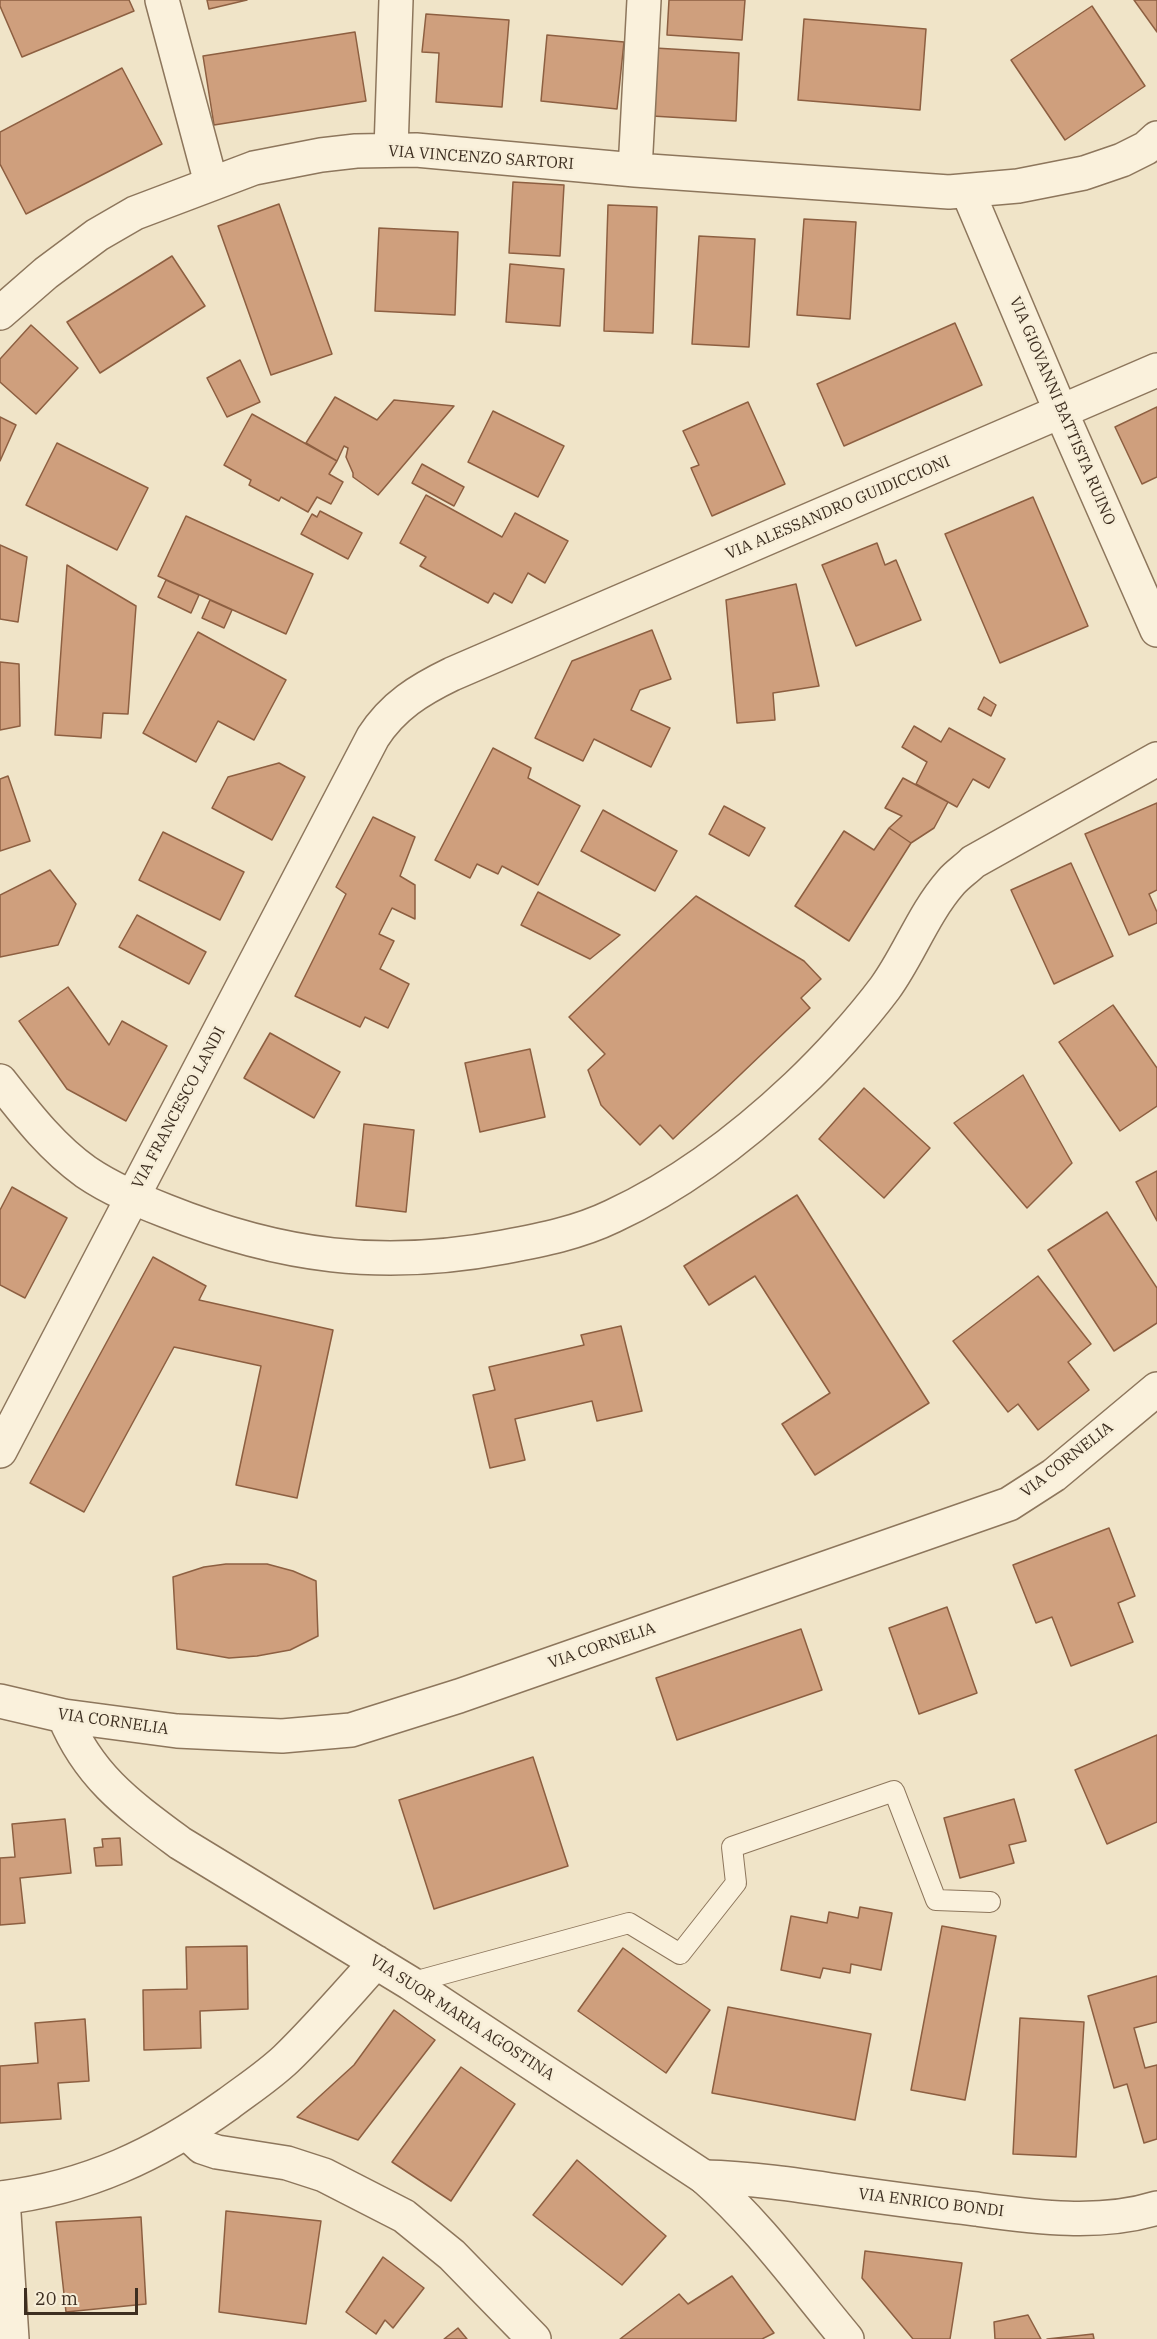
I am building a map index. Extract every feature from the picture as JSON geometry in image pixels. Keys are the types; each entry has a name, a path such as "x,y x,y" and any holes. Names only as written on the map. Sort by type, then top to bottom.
{"street":[{"path":"162,0 211,183"},
{"path":"391,150 396,0"},
{"path":"634,170 644,0"},
{"name":"VIA VINCENZO SARTORI","path":"0,313 46,273 117,222 154,204 211,183 254,168 287,160 356,151 391,150 634,170 968,192 1018,186 1097,170 1136,154 1157,138"},
{"name":"VIA GIOVANNI BATTISTA RUINO","path":"968,192 1157,630"},
{"name":"VIA ALESSANDRO GUIDICCIONI","path":"358,766 382,723 408,698 452,674 1157,370"},
{"path":"0,1081 41,1133 64,1155 93,1176 131,1198 258,1243 326,1255 368,1258 451,1257 553,1238 611,1217 641,1202 718,1154 799,1085 885,988 937,900 952,880 973,862 1157,759"},
{"name":"VIA FRANCESCO LANDI","path":"0,1450 358,766"},
{"name":"VIA CORNELIA","path":"0,1701 64,1716 177,1731 282,1736 351,1730 395,1717 1009,1504 1048,1480 1157,1389"},
{"name":"VIA SUOR MARIA AGOSTINA","path":"64,1716 77,1745 111,1789 180,1842 410,1983 704,2177 725,2195 754,2227 847,2339"},
{"path":"12,2339 1,2198 51,2189 100,2174 145,2156 187,2133 252,2087 284,2060 375,1962"},
{"path":"187,2133 202,2147 217,2152 270,2160 324,2175 404,2216 452,2255 534,2339"},
{"name":"VIA ENRICO BONDI","path":"704,2177 746,2178 898,2200 1062,2218 1111,2218 1157,2208"}],"lane":[{"path":"410,1983 629,1923 680,1954 736,1883 732,1846 894,1791 936,1900 990,1902"}],"building":[{"path":"0,0 129,0 134,11 22,57 0,6"},
{"path":"207,0 247,0 209,9"},
{"path":"669,0 745,0 742,40 667,35"},
{"path":"1134,0 1157,0 1157,32"},
{"path":"1092,6 1145,86 1065,140 1011,60"},
{"path":"426,14 509,20 502,107 436,102 439,53 422,52"},
{"path":"804,19 926,29 920,110 798,100"},
{"path":"355,32 366,101 214,125 203,56"},
{"path":"547,35 624,42 617,109 541,101"},
{"path":"655,48 739,53 736,121 652,116"},
{"path":"122,68 162,144 26,214 0,164 0,132"},
{"path":"513,182 564,185 560,256 509,253"},
{"path":"279,204 332,354 271,375 218,226"},
{"path":"608,205 657,207 653,333 604,331"},
{"path":"804,219 856,222 850,319 797,315"},
{"path":"379,228 458,232 455,315 375,311"},
{"path":"699,236 755,239 749,347 692,344"},
{"path":"172,256 205,306 100,373 67,322"},
{"path":"510,264 564,269 560,326 506,322"},
{"path":"955,323 982,385 844,446 817,384"},
{"path":"31,325 78,368 36,414 0,382 0,359"},
{"path":"240,360 260,402 227,417 207,378"},
{"path":"335,397 377,420 394,400 454,406 378,495 353,477 346,457 348,448 344,446 337,461 306,443"},
{"path":"748,402 785,484 712,516 691,468 699,465 683,431"},
{"path":"1157,407 1157,477 1142,484 1115,427"},
{"path":"493,411 564,446 538,497 468,462"},
{"path":"252,414 337,461 329,474 343,482 331,504 317,497 308,512 281,497 279,501 249,485 251,480 224,465"},
{"path":"0,417 16,425 0,461"},
{"path":"57,443 148,488 117,550 26,505"},
{"path":"422,464 464,487 454,506 412,483"},
{"path":"426,495 502,537 515,513 568,541 545,583 528,573 512,603 494,593 488,603 420,566 426,557 400,543"},
{"path":"1033,497 1088,626 1000,663 945,534"},
{"path":"320,511 362,533 348,559 301,534 312,514 317,517"},
{"path":"186,516 313,574 286,634 158,576"},
{"path":"877,543 885,565 896,560 921,620 856,646 822,565"},
{"path":"0,545 27,557 18,622 0,619"},
{"path":"67,565 136,606 128,714 103,713 101,738 55,735"},
{"path":"166,580 199,595 191,613 158,597"},
{"path":"796,584 819,686 773,693 775,720 737,723 726,600"},
{"path":"210,600 232,610 224,628 202,618"},
{"path":"652,630 671,679 640,690 631,710 670,728 651,767 594,739 583,761 535,738 572,661"},
{"path":"198,632 286,680 254,740 218,721 196,762 143,733"},
{"path":"0,662 19,664 20,726 0,730"},
{"path":"984,697 996,705 991,716 978,709"},
{"path":"914,726 941,742 949,728 1005,759 989,788 973,779 957,807 916,784 927,762 902,747"},
{"path":"493,748 531,768 528,778 580,806 538,885 502,866 498,874 477,864 470,878 435,860"},
{"path":"279,763 305,777 272,840 212,808 228,777"},
{"path":"8,776 30,841 0,851 0,779"},
{"path":"903,778 948,802 934,828 911,843 889,828 902,816 885,808"},
{"path":"1157,803 1157,890 1149,894 1157,912 1157,923 1129,935 1085,834"},
{"path":"724,806 765,828 749,856 709,834"},
{"path":"603,810 677,851 655,891 581,851"},
{"path":"373,817 415,837 400,876 415,885 415,919 392,908 379,934 394,941 380,969 409,984 388,1028 365,1017 360,1027 295,996 346,894 336,887"},
{"path":"889,828 911,843 849,941 795,906 844,831 874,850"},
{"path":"163,832 244,872 220,920 139,880"},
{"path":"1071,863 1113,956 1054,984 1011,890"},
{"path":"50,870 76,904 58,945 0,957 0,895"},
{"path":"538,892 620,935 590,959 521,925"},
{"path":"696,896 804,961 821,979 801,998 810,1008 673,1139 660,1125 640,1145 601,1105 588,1070 605,1054 569,1017"},
{"path":"137,915 206,952 189,984 119,947"},
{"path":"68,987 109,1045 122,1021 167,1046 126,1121 67,1089 19,1021"},
{"path":"1113,1005 1157,1068 1157,1106 1120,1131 1059,1042"},
{"path":"270,1033 340,1072 314,1118 244,1078"},
{"path":"530,1049 545,1117 480,1132 465,1063"},
{"path":"1023,1075 1072,1163 1027,1208 954,1123"},
{"path":"864,1088 930,1148 884,1198 819,1139"},
{"path":"364,1124 414,1130 406,1212 356,1206"},
{"path":"1157,1171 1157,1221 1136,1182"},
{"path":"12,1187 67,1218 25,1298 0,1285 0,1210"},
{"path":"797,1195 929,1403 815,1475 782,1424 830,1393 755,1276 709,1305 684,1266"},
{"path":"1107,1212 1157,1288 1157,1323 1114,1351 1048,1250"},
{"path":"153,1257 206,1286 199,1300 333,1330 297,1498 236,1485 261,1366 174,1347 84,1512 30,1483"},
{"path":"1038,1276 1091,1344 1068,1362 1089,1390 1038,1430 1018,1404 1008,1412 953,1341"},
{"path":"621,1326 642,1411 597,1421 592,1401 515,1419 525,1460 490,1468 473,1395 495,1390 489,1367 584,1345 581,1335"},
{"path":"1109,1528 1135,1596 1118,1603 1133,1642 1071,1666 1052,1617 1036,1623 1013,1565"},
{"path":"226,1564 267,1564 293,1571 316,1581 318,1636 290,1650 257,1656 229,1658 177,1649 173,1577 204,1567"},
{"path":"947,1607 977,1693 919,1714 889,1628"},
{"path":"801,1629 822,1690 677,1740 656,1678"},
{"path":"1157,1735 1157,1822 1107,1844 1075,1770"},
{"path":"533,1757 568,1866 434,1909 399,1800"},
{"path":"1014,1799 1026,1841 1009,1845 1014,1863 960,1878 944,1818"},
{"path":"65,1819 71,1873 20,1878 25,1923 0,1925 0,1858 15,1857 12,1824"},
{"path":"120,1838 122,1865 96,1866 94,1848 103,1847 102,1839"},
{"path":"860,1907 892,1913 881,1970 851,1964 850,1973 823,1968 820,1978 781,1970 791,1916 827,1923 829,1912 858,1918"},
{"path":"942,1926 996,1936 965,2100 911,2090"},
{"path":"247,1946 248,2009 200,2011 201,2048 144,2050 143,1990 187,1989 186,1947"},
{"path":"623,1948 710,2010 666,2073 578,2011"},
{"path":"1157,1976 1157,2022 1134,2028 1145,2068 1157,2065 1157,2139 1144,2143 1127,2084 1114,2088 1088,1996"},
{"path":"728,2007 871,2034 855,2120 712,2093"},
{"path":"394,2010 435,2040 358,2140 297,2117 354,2065"},
{"path":"1020,2018 1084,2022 1076,2157 1013,2154"},
{"path":"85,2019 89,2081 58,2083 61,2119 0,2123 0,2066 38,2063 35,2023"},
{"path":"461,2067 515,2104 451,2201 392,2162"},
{"path":"577,2160 666,2236 622,2285 533,2215"},
{"path":"226,2211 321,2221 306,2324 219,2312"},
{"path":"141,2217 146,2304 66,2312 56,2222"},
{"path":"865,2251 962,2263 950,2339 913,2339 862,2278"},
{"path":"383,2257 424,2288 393,2328 385,2320 376,2334 346,2312"},
{"path":"732,2276 774,2333 762,2339 620,2339 679,2294 688,2304"},
{"path":"1028,2315 1041,2339 995,2339 994,2322"},
{"path":"458,2328 467,2339 444,2339"},
{"path":"1093,2334 1094,2339 1047,2339"}]}
